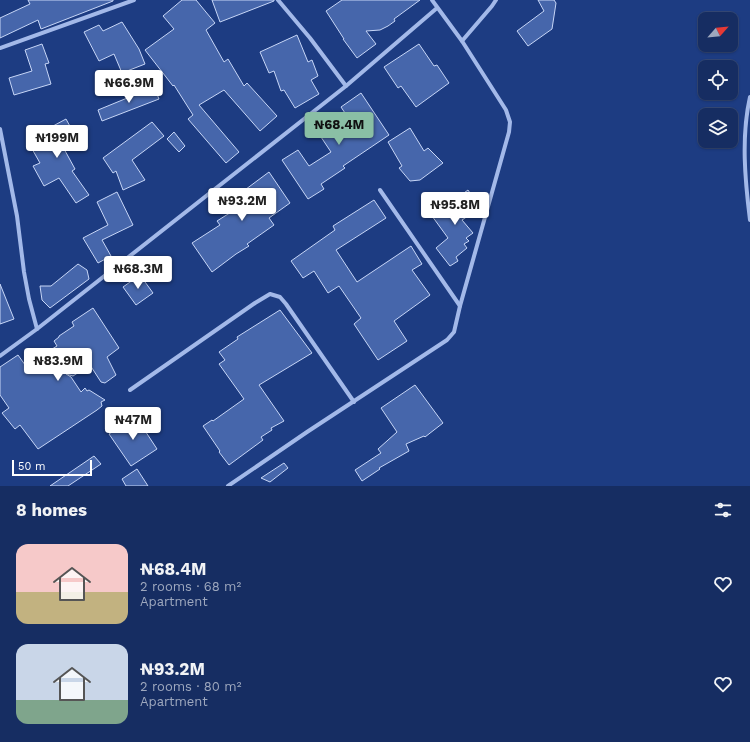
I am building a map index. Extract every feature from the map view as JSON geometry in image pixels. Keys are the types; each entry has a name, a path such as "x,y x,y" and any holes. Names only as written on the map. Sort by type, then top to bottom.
{"street":[{"path":"0,48 134,0"},
{"path":"278,0 310,38 346,86"},
{"path":"228,486 447,340 454,332 509,132 510,122 506,110 462,41 432,0"},
{"path":"462,41 496,0"},
{"path":"0,356 37,329 346,86 437,8"},
{"path":"750,97 745,154 746,194 750,220"},
{"path":"0,129 17,216 24,272 37,329"},
{"path":"380,190 460,306"},
{"path":"130,390 270,294 280,297 286,304 354,402"}],"building":[{"path":"28,0 113,1 41,29 38,20 0,38 0,18 30,4"},
{"path":"182,0 196,0 215,23 206,30 224,62 228,59 244,86 247,83 277,116 260,131 224,90 199,105 239,152 226,163 188,119 193,115 174,85 173,86 145,50 174,29 163,16"},
{"path":"212,0 274,0 274,1 220,22"},
{"path":"342,0 420,0 394,19 395,21 388,26 380,30 366,31 376,44 357,58 343,39 326,11"},
{"path":"538,0 554,0 556,3 552,29 528,46 517,31 544,11"},
{"path":"122,22 139,49 145,64 122,73 114,54 99,61 84,32 99,25 103,31"},
{"path":"297,35 308,62 312,60 318,76 311,80 319,94 295,108 284,90 281,91 274,71 269,73 260,52"},
{"path":"42,44 49,63 45,64 51,84 14,95 9,78 32,71 25,50"},
{"path":"419,44 434,66 437,65 449,83 416,107 401,86 398,88 384,67"},
{"path":"154,87 159,99 102,121 98,110"},
{"path":"361,93 389,135 343,166 345,168 321,184 324,189 308,199 282,160 298,150 309,166 331,152 319,134 347,116 341,107"},
{"path":"66,119 77,139 63,147 75,169 72,171 89,195 76,203 59,178 44,186 33,166 40,163 27,140"},
{"path":"152,122 164,136 132,160 145,180 123,190 116,171 113,173 103,158"},
{"path":"410,128 424,151 428,148 443,163 420,180 410,181 399,168 402,166 388,142"},
{"path":"174,132 185,146 179,152 167,139"},
{"path":"269,172 290,203 269,218 274,225 247,244 249,246 212,272 192,243 220,225 217,221 236,209 230,201"},
{"path":"468,190 480,208 462,220 473,233 466,238 469,241 464,244 467,248 456,257 458,261 450,266 436,248 448,238 432,216"},
{"path":"117,192 133,225 102,240 111,256 98,263 83,238 108,225 97,202"},
{"path":"374,200 386,218 336,250 357,282 411,246 422,264 412,270 430,295 394,321 407,341 378,360 354,324 361,318 339,286 328,293 314,271 303,278 291,261 335,230 333,226"},
{"path":"78,264 87,270 89,279 50,308 42,300 40,286 51,286"},
{"path":"140,275 153,293 136,305 123,287"},
{"path":"0,284 14,319 0,324"},
{"path":"93,308 119,348 107,357 116,375 105,383 101,382 90,365 73,376 66,374 71,377 81,392 85,388 87,391 89,390 105,400 101,402 102,406 97,410 38,449 20,425 15,429 2,413 9,408 0,395 0,367 18,355 28,369 40,359 39,357 57,346 54,341 74,326 72,322"},
{"path":"280,310 312,353 259,385 284,421 271,428 272,430 261,437 263,440 229,465 203,426 212,420 213,421 244,399 219,364 225,360 219,352 238,339 237,337"},
{"path":"415,385 443,423 425,437 424,436 406,444 409,451 379,468 380,469 362,481 355,470 381,453 378,449 397,432 381,408"},
{"path":"136,417 157,449 131,466 109,434"},
{"path":"94,456 101,464 68,486 50,486"},
{"path":"284,463 288,468 270,482 261,478"},
{"path":"137,469 148,486 126,486 122,479"}]}
